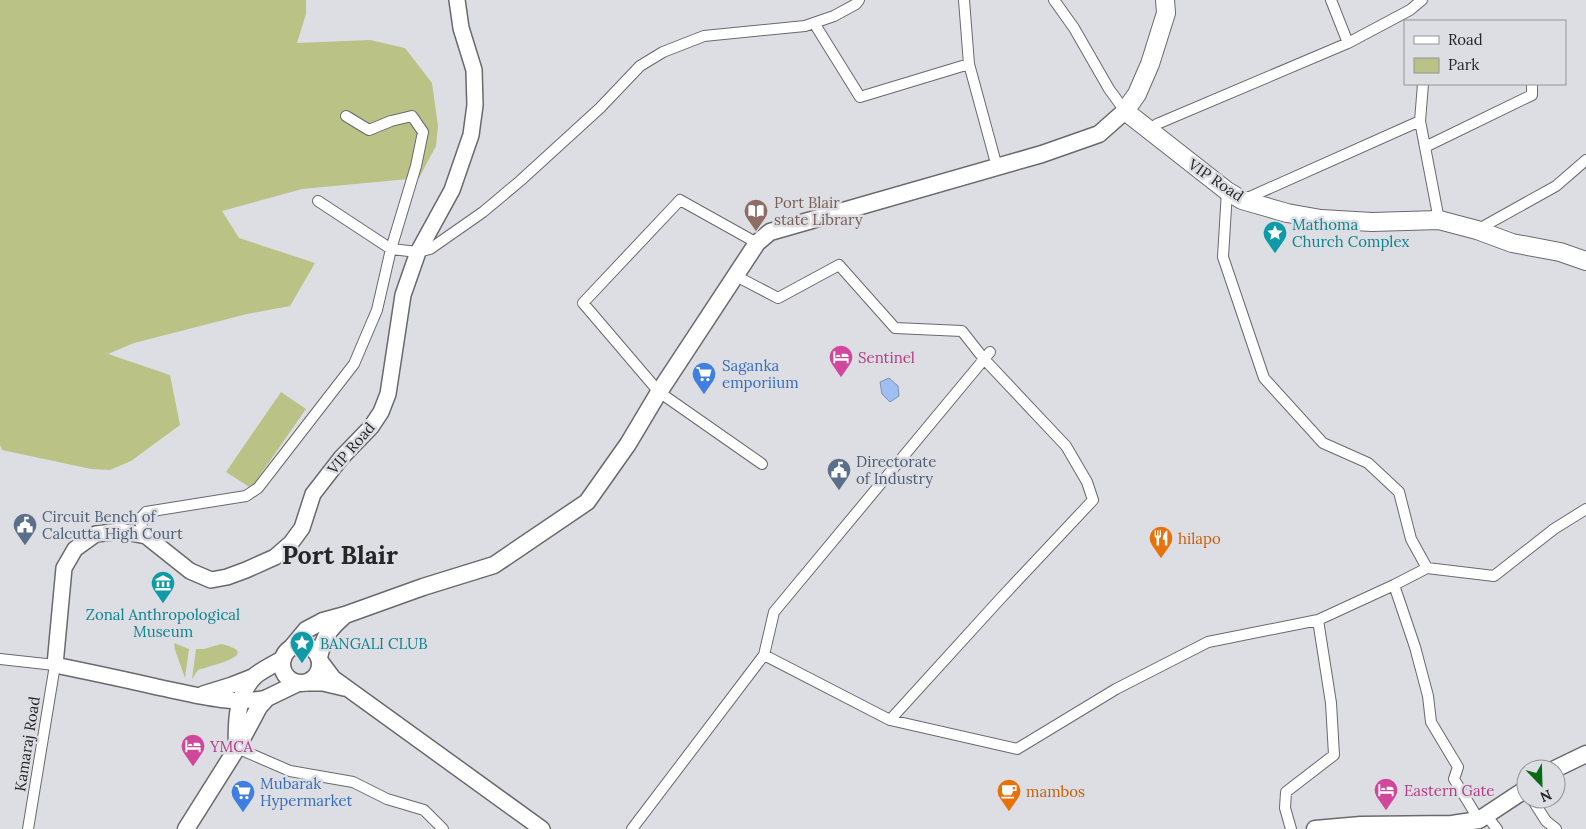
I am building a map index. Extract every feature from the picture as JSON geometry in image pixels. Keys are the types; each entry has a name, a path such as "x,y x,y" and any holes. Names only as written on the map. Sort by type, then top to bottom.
{"highway":[{"path":"1124,111 1137,94 1150,64 1166,13 1165,0"},
{"name":"VIP Road","path":"1124,111 1235,196 1287,213 1321,219 1372,222 1439,220 1477,230 1512,243 1560,252 1586,261"}],"main road":[{"name":"VIP Road","path":"55,664 64,568 75,549 96,534 121,531 146,536 190,571 211,580 227,577 275,558 291,543 302,528 313,494 341,458 371,427 381,412 388,394 403,295 418,252 452,190 471,135 475,105 474,70 461,28 457,0"},
{"path":"348,689 323,683 301,683 292,680 284,671 282,665 287,654 306,630 323,621 494,565 587,502 628,444 659,392 757,243 770,232 1042,154 1099,134 1124,111"},
{"path":"55,664 196,696 241,701 258,700 310,681 318,673 322,645 330,628 345,615"},
{"path":"196,696 255,676 296,646 307,646 312,648 333,678 542,829"},
{"path":"186,829 271,690 270,682 264,677 255,676"},
{"path":"237,748 236,724 241,701 245,688 255,676"},
{"path":"1566,764 1586,754"},
{"path":"1315,829 1361,825 1452,824 1482,817 1516,795"}],"street":[{"path":"318,201 391,249 418,252 430,249 483,212 520,181 600,108 640,66 663,52 704,36 806,26 834,16 856,4 859,0"},
{"path":"964,0 970,64 997,167"},
{"path":"1054,0 1074,28 1124,111"},
{"path":"1331,0 1348,43"},
{"path":"1149,131 1157,124 1348,43 1410,10 1422,0"},
{"path":"1410,10 1414,20"},
{"path":"814,23 860,97 970,64"},
{"path":"1423,85 1420,121 1439,220"},
{"path":"1425,147 1532,95 1532,85"},
{"path":"146,536 139,520 146,512 246,496 258,488 354,364 377,310 391,249 416,166 423,132 412,116 369,130 346,116"},
{"path":"1420,121 1235,196 1223,258 1264,378 1323,443 1368,463 1399,492 1411,539 1427,568"},
{"path":"1477,230 1556,186 1586,160"},
{"path":"757,243 680,200 584,303 659,392 762,464"},
{"path":"736,276 778,298 839,265 895,328 962,331 987,356 1066,446 1087,482 1093,500 890,720"},
{"path":"632,829 764,655 774,612 987,356"},
{"path":"764,655 890,720 1017,749 1116,689 1208,642 1318,620 1427,568 1494,576 1554,529 1586,509"},
{"path":"1394,585 1428,696 1431,722 1458,767 1454,779 1482,817 1497,829"},
{"path":"1291,829 1285,808 1286,792 1334,755 1331,703 1318,620"},
{"path":"0,660 55,664"},
{"name":"Kamaraj Road","path":"28,829 55,664"},
{"path":"237,748 290,771 353,782 387,799 424,810 443,829"},
{"path":"1538,809 1546,821 1556,829"}],"green space":[{"path":"0,0 306,0 306,14 297,43 370,40 405,48 432,83 438,126 436,146 419,178 302,189 222,211 239,238 315,263 290,306 247,314 134,343 108,354 170,375 180,425 131,461 110,470 91,469 2,450 0,445"},
{"path":"281,392 306,409 251,488 226,472"},
{"path":"174,643 189,649 185,678 175,650"},
{"path":"221,644 238,652 236,656 222,663 198,670 192,679 196,649 204,649"}],"water":[{"path":"889,378 898,386 899,396 890,402 882,394 880,382"}],"place":[{"name":"Port Blair state Library","path":"756,232"},
{"name":"Mathoma Church Complex","path":"1275,254"},
{"name":"Sentinel","path":"841,378"},
{"name":"Saganka emporiium","path":"704,395"},
{"name":"Directorate of Industry","path":"839,491"},
{"name":"Circuit Bench of Calcutta High Court","path":"25,546"},
{"name":"hilapo","path":"1161,559"},
{"name":"Zonal Anthropological Museum","path":"163,604"},
{"name":"BANGALI CLUB","path":"302,664"},
{"name":"YMCA","path":"193,767"},
{"name":"Eastern Gate","path":"1386,811"},
{"name":"mambos","path":"1009,812"},
{"name":"Mubarak Hypermarket","path":"243,813"}],"district":[{"name":"Port Blair","path":"340,555"}]}
